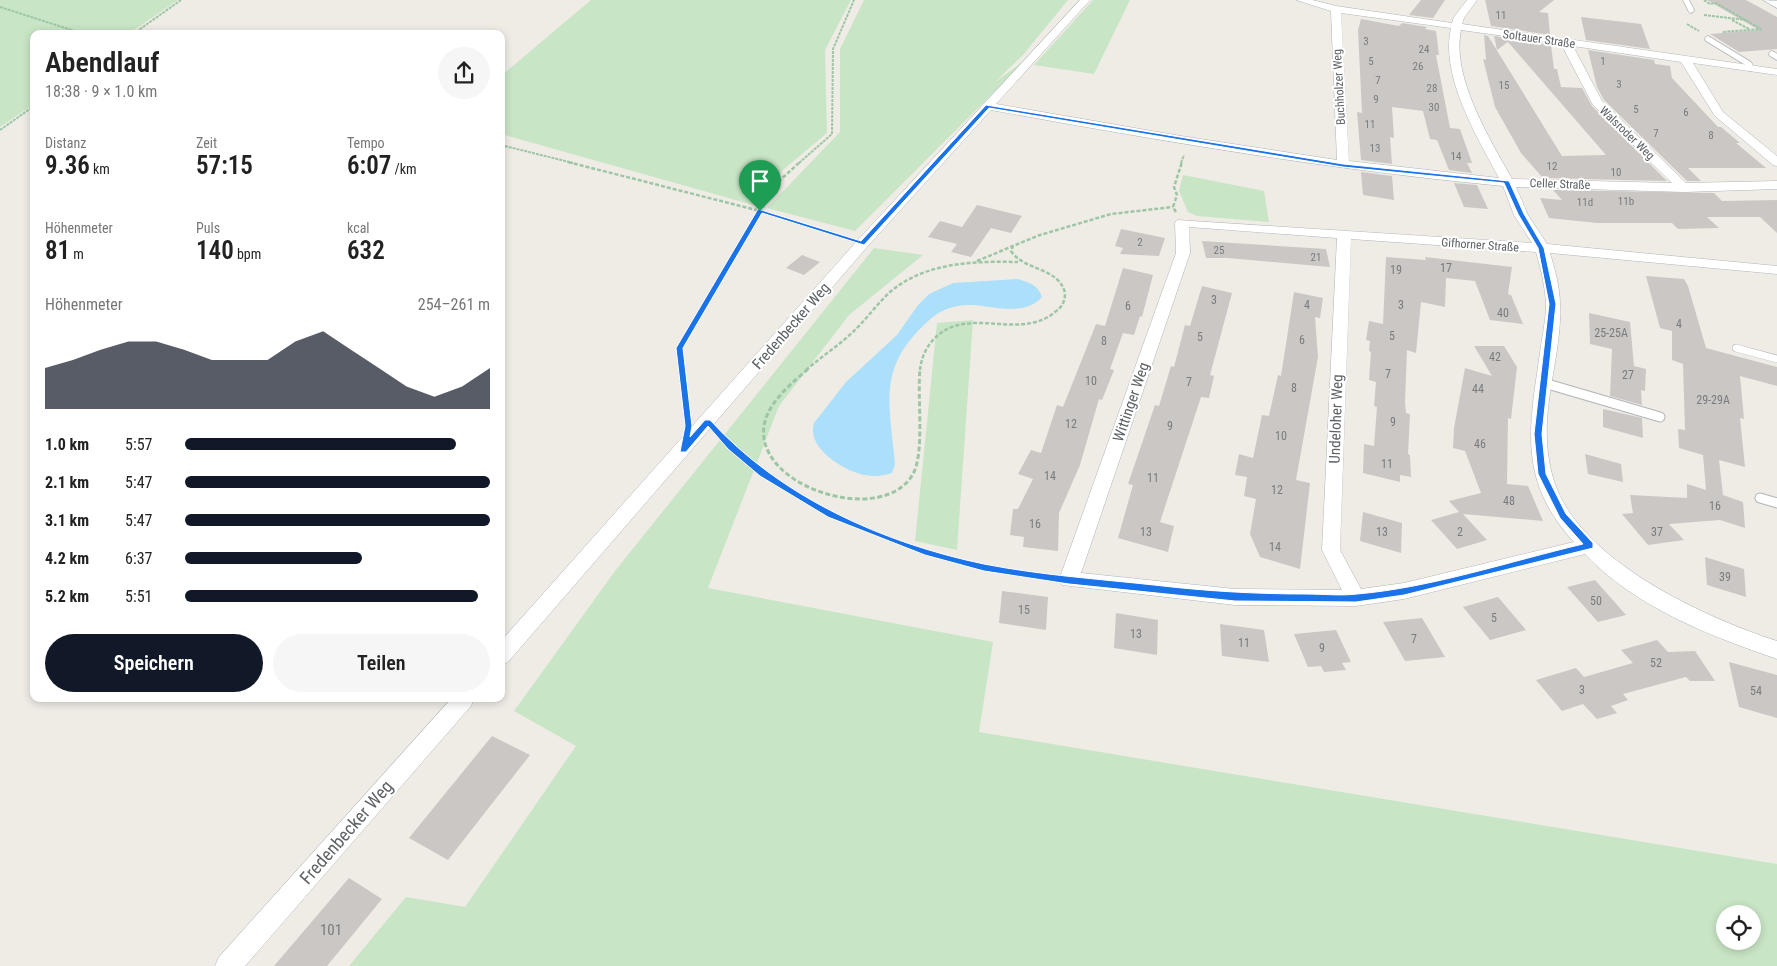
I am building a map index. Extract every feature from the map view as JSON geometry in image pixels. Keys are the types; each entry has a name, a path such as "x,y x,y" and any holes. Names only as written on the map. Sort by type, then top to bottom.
{"street":[{"name":"Fredenbecker Weg","path":"505,651 862,244 1085,0"},
{"name":"Soltauer Straße","path":"1301,0 1336,9 1777,72"},
{"path":"1472,0 1458,14 1456,26 1455,53 1464,93 1472,116 1507,182 1521,214 1541,248 1553,304 1538,434 1542,474 1563,516 1590,546 1616,568 1676,609 1731,635 1777,650"},
{"path":"1768,0 1777,5"},
{"name":"Buchholzer Weg","path":"1336,9 1343,165"},
{"name":"Walsroder Weg","path":"1566,43 1596,104 1684,188"},
{"path":"1685,59 1719,114 1777,162"},
{"name":"Celler Straße","path":"988,106 1343,165 1507,182 1684,188 1777,185"},
{"name":"Gifhorner Straße","path":"1182,223 1498,247 1541,248 1777,270"},
{"name":"Wittinger Weg","path":"1069,580 1183,252 1182,223"},
{"name":"Undeloher Weg","path":"1344,234 1331,550 1356,598"},
{"path":"1069,580 1235,597 1356,598 1404,591 1590,546"},
{"name":"Fredenbecker Weg","path":"228,966 461,702"}],"lane":[{"path":"1686,0 1691,10"},
{"path":"1708,39 1749,64 1751,68"},
{"path":"1736,348 1777,359"},
{"path":"1544,383 1660,417"},
{"path":"1760,498 1777,503"}],"path":[{"path":"139,30 181,0"},
{"path":"687,417 679,348 777,183 832,134 833,49 854,0"},
{"path":"1704,0 1710,4 1716,3 1761,29 1714,32"},
{"path":"0,7 72,30"},
{"path":"1696,14 1746,20"},
{"path":"1730,18 1750,30"},
{"path":"1685,23 1701,33"},
{"path":"0,130 30,109"},
{"path":"1182,223 1174,206 1177,195 1174,187 1189,140"},
{"path":"505,146 760,211 862,244"},
{"path":"966,264 1018,262 1043,270 1060,282 1065,289 1066,298 1063,304 1050,317 1031,324 950,326 931,340 925,350 920,372 914,473 903,487 876,498 855,500 834,498 812,489 774,463 767,451 763,434 764,422 771,409 791,384 857,329 896,288 930,271 985,259 1040,235 1112,214 1174,206"},
{"path":"1013,246 1011,251 1018,262"},
{"path":"708,422 731,447 763,474 831,514 925,551 984,567 1069,580"}],"green space":[{"path":"0,0 178,0 134,30 30,30 30,107 0,127"},
{"path":"591,0 851,0 825,50 827,133 771,180 757,206 505,135 505,73"},
{"path":"864,0 1068,0 1023,55 995,82 1028,58 855,231 767,208 840,132 840,49"},
{"path":"1093,0 1130,0 1094,74 1034,65"},
{"path":"1183,175 1264,191 1269,222 1197,216 1188,212 1179,191"},
{"path":"874,248 923,255 849,315 779,406 708,588 993,642 979,732 1777,864 1777,966 349,966 406,897 465,907 576,746 514,711 615,571"},
{"path":"973,320 957,550 915,541 937,323"}],"water":[{"path":"1018,279 1036,287 1042,297 1027,307 1010,309 974,305 952,307 939,312 908,342 893,374 890,390 895,464 892,473 875,476 856,473 829,457 821,449 813,432 814,423 846,382 897,335 918,305 929,294 953,283"}],"building":[{"path":"1421,0 1445,0 1433,18 1409,15"},
{"path":"1485,0 1554,0 1539,12 1548,13 1550,35 1491,26"},
{"path":"1707,0 1746,0 1777,17 1777,49 1739,52 1710,34 1759,30"},
{"path":"1581,17 1641,24 1650,49 1586,40"},
{"path":"1361,19 1399,26 1402,23 1427,27 1425,29 1436,31 1439,55 1436,55 1450,128 1460,129 1472,163 1467,163 1472,173 1449,170 1437,140 1430,139 1423,111 1392,107 1394,138 1390,137 1392,164 1361,160 1357,112 1362,113 1358,30"},
{"path":"1484,35 1488,36 1562,156 1606,155 1508,42 1497,50 1494,36 1551,45 1554,69 1557,69 1561,87 1582,88 1592,106 1667,181 1543,178 1521,153 1495,107 1483,59 1486,60"},
{"path":"1588,50 1654,60 1655,64 1670,66 1672,78 1718,127 1721,127 1740,143 1736,143 1766,168 1688,168 1701,181 1687,181 1604,100 1597,87"},
{"path":"1361,172 1392,176 1394,200 1363,195"},
{"path":"1454,183 1477,185 1488,209 1464,207"},
{"path":"1553,190 1714,193 1722,201 1777,200 1777,233 1760,217 1707,217 1719,228 1678,229 1672,223 1597,223 1549,218 1540,198 1562,200"},
{"path":"977,205 1022,216 1011,233 991,228 971,257 951,252 957,244 928,237 940,221 962,227"},
{"path":"1121,229 1165,238 1159,256 1120,254 1123,248 1115,246"},
{"path":"1202,241 1326,249 1330,267 1228,258 1206,258"},
{"path":"802,255 820,262 804,275 786,268"},
{"path":"1386,257 1426,260 1425,257 1512,267 1508,294 1511,295 1523,324 1490,320 1475,281 1446,278 1445,307 1421,302 1416,353 1407,350 1405,402 1406,413 1410,414 1408,454 1410,455 1411,477 1400,475 1400,482 1363,473 1364,444 1374,446 1377,407 1374,406 1376,382 1369,380 1370,341 1366,340 1369,321 1383,324"},
{"path":"1123,268 1153,275 1142,317 1140,316 1134,335 1123,333 1110,369 1114,370 1102,400 1099,399 1080,465 1059,513 1058,551 1023,547 1024,537 1010,535 1013,509 1018,509 1033,479 1018,474 1031,450 1041,453 1057,405 1063,407 1096,324 1105,326"},
{"path":"1646,276 1684,279 1688,286 1706,348 1777,367 1777,386 1740,376 1744,419 1740,418 1745,467 1719,460 1723,495 1743,502 1745,528 1720,520 1669,524 1684,540 1648,545 1622,514 1633,513 1630,495 1687,498 1687,484 1706,490 1703,455 1679,448 1678,429 1685,430 1683,364 1672,360 1672,331 1660,328"},
{"path":"1202,286 1232,293 1210,375 1214,376 1209,398 1201,397 1160,522 1174,526 1168,552 1118,538 1133,485 1128,484 1155,405 1159,406 1171,366 1174,367 1185,325 1190,326"},
{"path":"1294,292 1323,298 1320,318 1315,317 1318,357 1296,480 1310,483 1300,569 1260,557 1250,534 1256,499 1244,496 1247,477 1235,475 1239,454 1253,458 1262,415 1269,416 1278,375 1281,376"},
{"path":"1589,313 1630,322 1634,366 1646,369 1645,391 1641,390 1642,405 1610,396 1612,349 1590,344"},
{"path":"1474,346 1504,346 1517,367 1511,419 1508,418 1507,484 1528,486 1543,521 1463,514 1487,540 1457,549 1431,520 1459,512 1449,501 1481,493 1465,451 1453,448 1454,428 1465,368 1492,376"},
{"path":"1603,409 1642,418 1643,438 1603,427"},
{"path":"1585,454 1621,464 1623,482 1588,474"},
{"path":"1363,512 1402,523 1401,553 1360,541"},
{"path":"1705,557 1744,569 1746,597 1707,585"},
{"path":"1595,580 1626,615 1598,622 1567,587"},
{"path":"1002,591 1048,597 1046,630 999,623"},
{"path":"1498,597 1526,630 1490,640 1463,607"},
{"path":"1116,613 1158,620 1157,655 1114,648"},
{"path":"1422,618 1445,657 1405,661 1383,622"},
{"path":"1220,624 1264,630 1269,662 1222,656"},
{"path":"1336,630 1351,662 1342,663 1346,670 1324,672 1321,666 1308,667 1294,634"},
{"path":"1657,640 1668,652 1695,651 1715,681 1690,681 1686,677 1623,694 1628,700 1611,706 1617,713 1597,719 1583,704 1562,711 1536,680 1576,668 1584,677 1633,663 1621,650"},
{"path":"1729,662 1777,675 1777,718 1739,707"},
{"path":"492,736 530,755 448,860 409,838"},
{"path":"349,878 382,899 327,966 274,966"}],"route":[{"path":"988,106 1343,165 1507,182 1521,214 1541,248 1553,304 1538,434 1542,474 1563,516 1590,546 1404,591 1356,598 1235,597 1069,580 984,567 925,551 878,535 831,514 763,474 731,447 708,422 683,450 688,426 679,348 760,211 862,244 988,106"}]}
